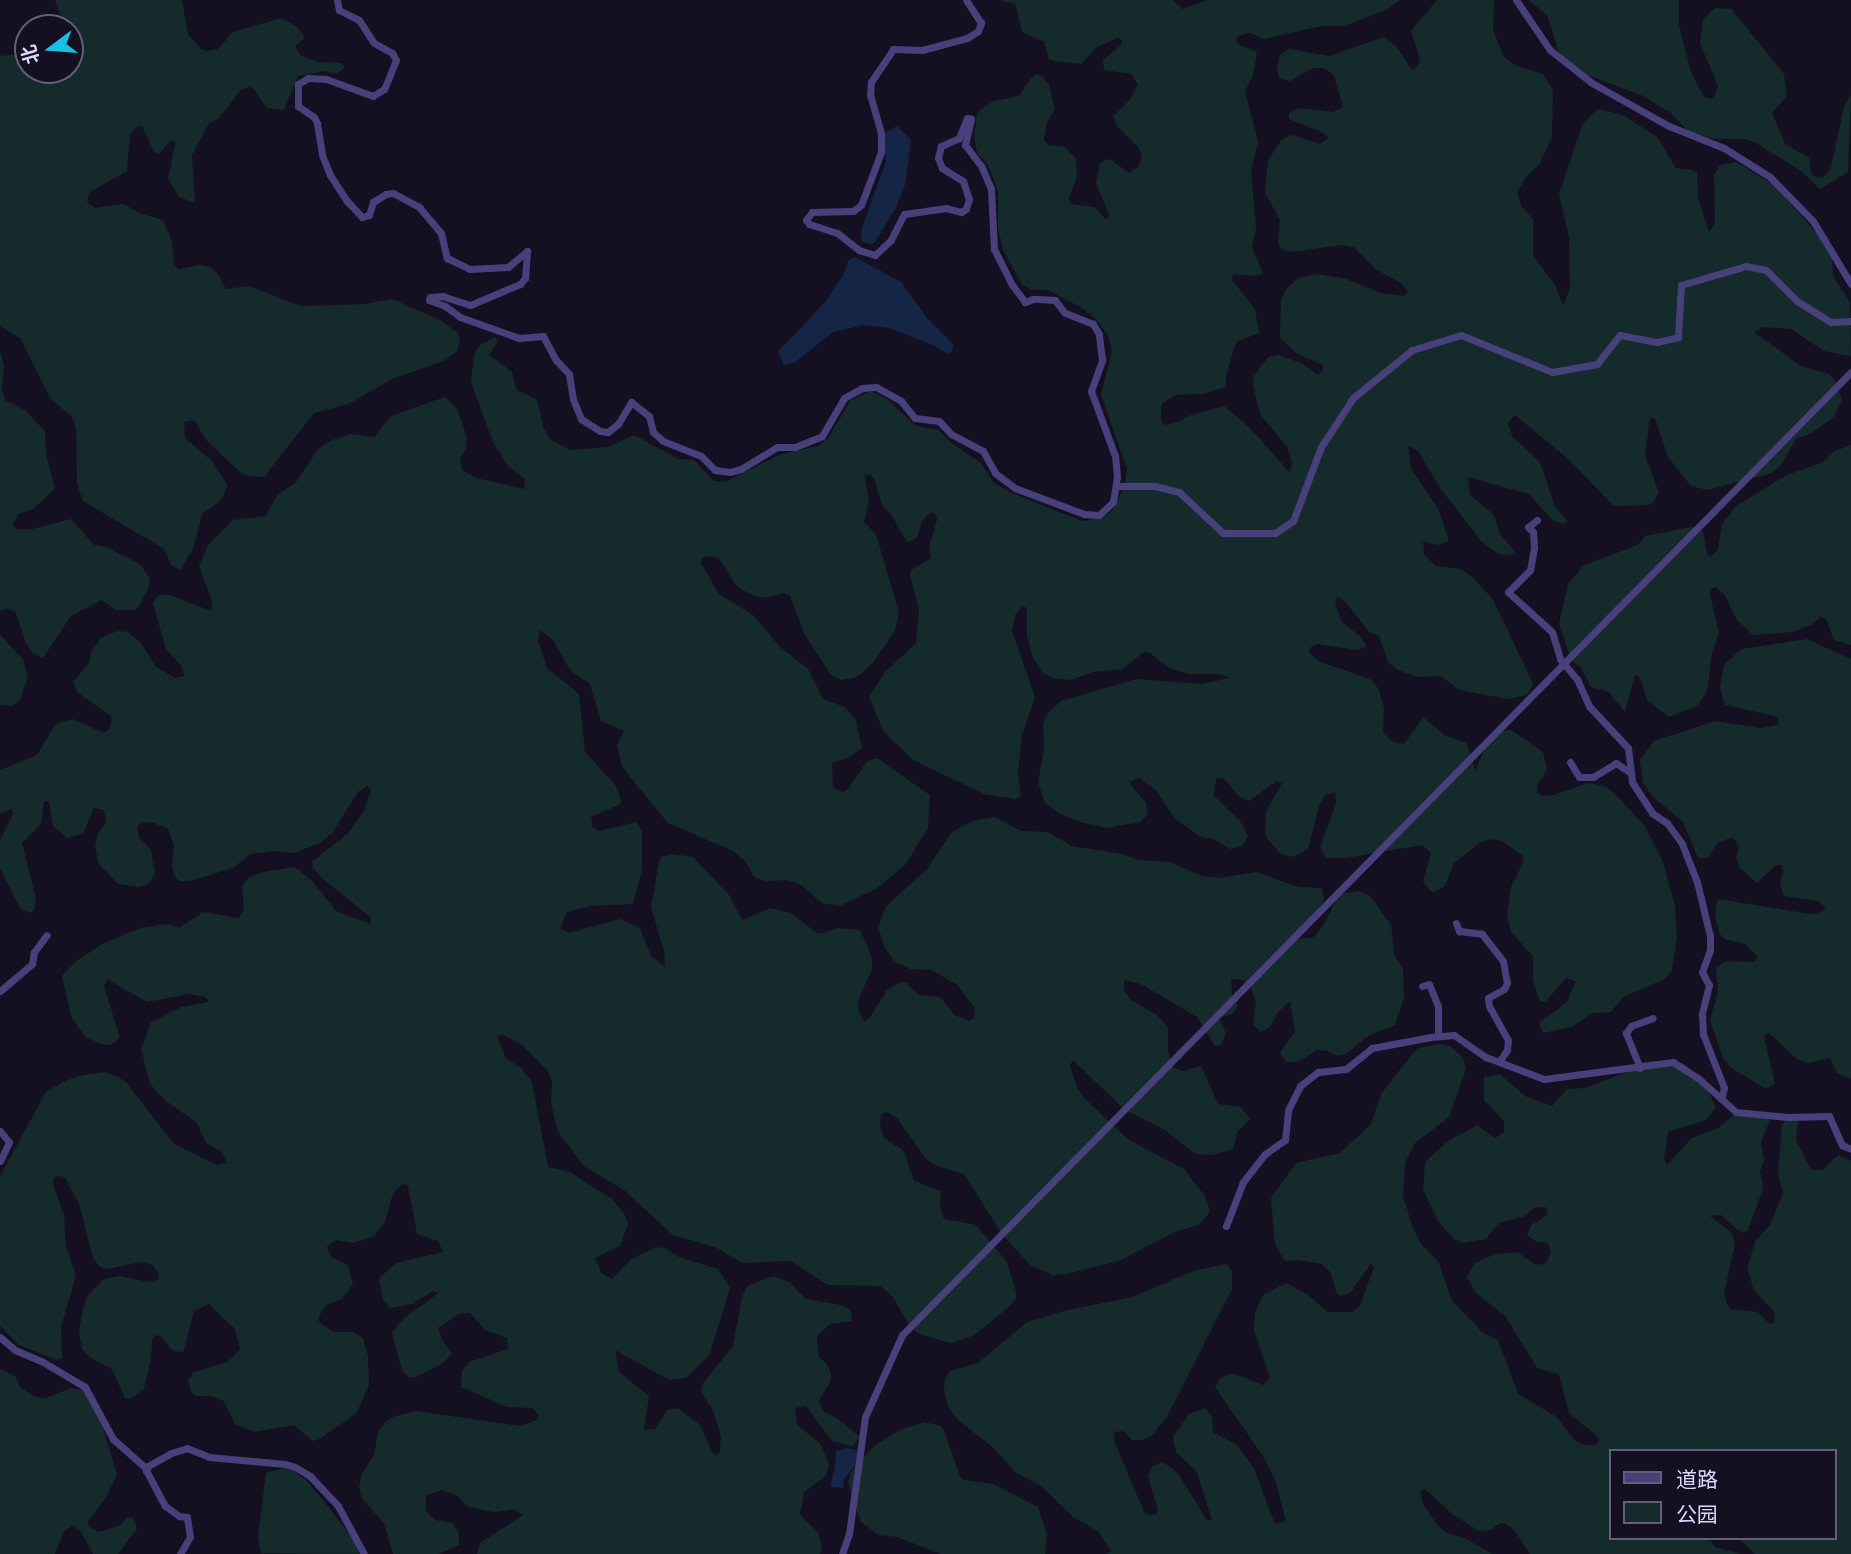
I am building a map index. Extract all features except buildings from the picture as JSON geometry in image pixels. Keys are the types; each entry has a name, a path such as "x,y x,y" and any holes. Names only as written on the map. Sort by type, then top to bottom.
{"street":[{"path":"337,0 339,10 359,20 374,43 392,53 396,60 384,89 373,96 326,79 308,78 298,84 298,106 314,117 317,123 321,155 330,175 346,201 362,217 369,215 373,202 386,194 393,193 419,207 441,233 447,257 470,269 508,267 527,251 529,256 525,278 520,284 470,305 443,296 430,297 429,300 460,317 519,338 543,336 556,360 569,374 578,416 600,431 608,432 618,424 631,402 649,416 653,432 663,441 701,456 715,470 730,472 741,469 777,447 794,447 822,436 844,398 862,388 876,387 901,401 915,418 927,422 939,421 951,434 983,451 991,467 1003,481 1031,495 1093,515 1109,508 1117,486 1115,456 1091,391 1103,356 1097,329 1087,320 1064,312 1055,300 1033,299 1025,302 1012,285 994,249 991,189 965,145 971,119 967,118 959,138 941,146 938,158 942,167 963,181 969,199 966,209 961,212 946,208 904,214 891,240 875,255 859,250 837,233 809,224 806,220 812,212 853,211 861,205 881,152 881,132 870,95 871,82 893,49 922,50 967,38 978,31 981,23 966,0"},
{"path":"1517,0 1550,50 1592,83 1669,126 1724,148 1770,177 1813,221 1851,284"},
{"path":"1117,486 1156,485 1179,492 1223,533 1275,533 1293,521 1321,447 1353,398 1412,350 1461,335 1552,372 1597,364 1620,335 1657,342 1678,337 1681,285 1746,265 1766,270 1797,301 1830,322 1851,321"},
{"path":"842,1554 849,1534 865,1417 902,1335 1851,372"},
{"path":"1537,520 1528,527 1533,532 1534,548 1530,570 1508,592 1552,632 1563,664 1586,693 1590,706 1628,748 1632,782 1652,813 1667,823 1682,844 1697,882 1710,936 1710,950 1702,972 1709,985 1702,1014 1703,1034 1724,1088 1721,1099"},
{"path":"1570,762 1579,777 1593,776 1616,763 1631,773"},
{"path":"1456,923 1459,930 1482,934 1503,961 1507,983 1504,989 1488,998 1489,1006 1508,1040 1507,1049 1499,1062"},
{"path":"0,991 32,964 34,952 47,935"},
{"path":"1422,986 1429,984 1438,1006 1438,1036"},
{"path":"1640,1068 1626,1034 1631,1026 1653,1018"},
{"path":"1226,1226 1242,1182 1265,1154 1285,1140 1288,1110 1300,1086 1318,1072 1346,1069 1372,1048 1438,1036 1454,1035 1499,1062 1544,1079 1673,1062 1736,1112 1788,1117 1829,1116 1843,1145 1851,1149"},
{"path":"0,1131 9,1142 0,1161"},
{"path":"0,1337 15,1350 43,1362 85,1387 113,1439 147,1469 165,1506 179,1516 187,1517 190,1537 180,1554"},
{"path":"147,1469 171,1453 187,1448 209,1457 295,1467 310,1476 338,1506 364,1554"}],"green space":[{"path":"55,0 182,0 188,34 201,49 207,51 218,49 233,32 281,18 296,26 304,39 295,46 300,55 318,62 341,63 345,67 337,74 325,71 298,76 284,110 267,108 251,86 241,90 219,118 209,123 192,155 195,203 179,197 168,178 176,141 171,140 159,154 154,152 142,126 136,127 130,136 127,171 90,192 87,202 95,208 124,204 139,213 163,220 172,241 174,264 178,269 199,265 210,267 215,270 226,289 249,286 300,306 365,304 393,299 440,320 458,333 460,339 457,351 444,361 394,378 348,404 314,413 264,477 243,475 206,440 194,420 184,422 185,438 212,461 228,485 221,500 202,514 193,549 180,570 171,565 164,549 83,501 77,484 76,429 72,417 51,399 21,339 0,326 0,56 14,54 14,84 84,84 84,14 60,14"},
{"path":"999,0 1172,0 1182,9 1208,0 1401,0 1386,10 1344,26 1321,26 1265,39 1249,33 1237,36 1236,41 1240,45 1257,52 1253,76 1245,91 1258,142 1251,171 1256,229 1252,247 1263,273 1257,276 1233,274 1232,280 1255,309 1259,333 1238,341 1234,347 1226,376 1226,387 1204,394 1175,395 1161,405 1161,421 1164,425 1175,423 1191,415 1224,406 1251,429 1290,473 1292,463 1287,447 1260,414 1253,386 1254,376 1268,357 1279,355 1303,364 1318,375 1323,371 1323,365 1296,353 1280,338 1281,299 1286,289 1298,278 1318,274 1343,278 1381,293 1404,296 1408,292 1401,283 1375,269 1354,247 1342,245 1291,252 1281,249 1278,243 1280,220 1265,193 1268,160 1282,139 1292,135 1320,144 1328,138 1324,133 1289,119 1289,113 1299,108 1333,112 1343,107 1334,75 1324,68 1313,68 1290,81 1279,78 1277,67 1280,55 1289,49 1330,56 1383,37 1397,47 1410,68 1415,70 1420,60 1411,31 1437,0 1494,0 1493,29 1503,56 1516,66 1543,74 1553,90 1552,137 1539,165 1526,177 1517,192 1522,207 1533,219 1533,255 1555,285 1563,305 1570,289 1569,237 1559,194 1582,125 1598,109 1623,115 1657,137 1676,168 1697,173 1698,198 1709,232 1715,223 1714,175 1720,165 1737,162 1776,187 1825,243 1832,259 1833,276 1850,302 1851,356 1824,351 1791,329 1763,327 1754,332 1801,366 1829,374 1836,382 1842,400 1834,417 1812,433 1796,439 1781,465 1772,473 1708,490 1691,486 1668,457 1655,418 1650,418 1645,455 1659,493 1653,503 1648,505 1614,506 1567,458 1515,415 1508,423 1512,436 1540,462 1555,507 1568,521 1564,524 1552,520 1529,494 1468,477 1470,495 1494,515 1500,534 1515,552 1510,555 1498,554 1482,542 1440,488 1418,451 1408,446 1411,469 1438,508 1449,541 1438,545 1423,541 1424,554 1436,566 1461,569 1492,598 1531,679 1533,685 1527,695 1508,699 1459,690 1441,676 1417,677 1396,669 1388,662 1379,636 1369,632 1343,599 1337,597 1335,603 1342,622 1361,637 1367,647 1356,650 1317,644 1311,647 1309,652 1318,661 1372,680 1379,690 1384,708 1383,733 1393,742 1404,744 1423,717 1444,735 1467,743 1475,771 1489,739 1499,731 1511,730 1543,752 1547,770 1537,786 1537,792 1541,796 1553,795 1589,783 1607,787 1644,825 1663,862 1675,906 1677,938 1672,970 1665,979 1623,997 1611,1012 1592,1013 1572,1027 1543,1033 1539,1023 1567,1002 1576,981 1566,978 1546,1001 1540,1002 1533,980 1533,956 1511,932 1507,915 1511,887 1524,861 1522,855 1504,842 1493,839 1481,842 1454,863 1445,886 1435,892 1430,891 1423,882 1431,853 1422,845 1346,858 1326,858 1320,847 1336,803 1335,792 1325,795 1319,806 1308,849 1292,857 1280,853 1265,836 1266,812 1282,783 1277,781 1249,801 1239,796 1223,778 1216,779 1214,796 1240,821 1248,836 1242,846 1230,849 1213,839 1201,837 1174,818 1156,790 1139,778 1129,782 1146,803 1148,814 1140,822 1107,828 1079,822 1059,813 1045,803 1038,782 1044,750 1043,723 1048,713 1061,701 1137,679 1202,684 1229,678 1221,674 1188,674 1167,667 1150,653 1144,652 1123,669 1093,672 1071,680 1052,678 1042,672 1033,658 1027,636 1027,608 1022,606 1015,615 1012,631 1035,697 1022,735 1018,774 1021,797 1016,799 984,794 913,760 884,732 869,697 885,672 916,643 919,610 910,576 911,570 931,558 929,547 937,520 936,514 930,513 922,521 917,538 907,542 891,514 883,507 874,479 870,474 865,476 869,500 864,522 876,534 899,613 895,630 887,643 870,666 857,677 841,680 831,675 804,633 790,596 785,593 763,598 750,594 736,586 719,558 707,556 702,558 701,563 719,594 753,615 780,647 808,669 823,699 845,707 856,720 862,748 848,758 832,763 833,788 843,792 848,789 867,761 877,758 930,795 928,828 906,864 876,889 839,906 822,903 801,885 788,880 765,881 754,877 746,862 733,851 668,823 622,767 617,745 624,731 601,721 590,684 570,670 553,640 540,630 538,641 547,668 579,694 585,752 616,786 620,797 621,803 591,817 593,828 599,831 637,822 642,832 642,870 633,904 590,906 567,912 560,928 569,933 620,919 640,928 651,956 665,967 664,951 651,907 659,862 661,857 672,854 693,857 729,895 742,920 770,908 791,913 818,934 838,928 860,930 872,958 872,969 858,1001 859,1012 864,1021 869,1019 887,990 901,982 906,983 919,995 940,997 955,1015 969,1021 974,1018 975,1008 957,985 932,970 910,969 895,962 885,948 878,927 886,906 926,870 951,833 972,821 995,817 1021,831 1048,832 1072,846 1122,854 1138,860 1170,862 1201,876 1218,878 1256,872 1299,887 1322,888 1324,900 1318,911 1292,940 1314,937 1324,924 1339,894 1360,891 1370,896 1391,925 1394,954 1403,969 1404,997 1395,1025 1368,1036 1346,1054 1338,1056 1317,1050 1298,1062 1287,1062 1280,1053 1295,1031 1290,1001 1278,1012 1270,1027 1261,1032 1253,1024 1256,1002 1250,986 1242,980 1231,979 1232,996 1238,1006 1232,1014 1219,1018 1226,1033 1221,1045 1215,1046 1197,1017 1141,984 1124,980 1124,990 1131,1000 1157,1015 1168,1028 1168,1050 1172,1067 1182,1071 1201,1066 1218,1104 1240,1107 1251,1119 1238,1131 1233,1149 1212,1155 1195,1154 1165,1130 1125,1110 1073,1060 1070,1065 1077,1088 1084,1098 1129,1140 1184,1169 1205,1196 1210,1212 1199,1225 1177,1231 1119,1261 1067,1274 1052,1275 1030,1265 1002,1234 964,1174 927,1160 897,1118 887,1112 881,1114 880,1126 884,1138 904,1151 914,1181 941,1191 940,1208 944,1219 976,1225 1006,1261 1012,1278 1017,1296 1011,1305 973,1336 950,1343 917,1333 909,1325 893,1297 881,1286 828,1285 790,1261 742,1263 717,1248 673,1235 624,1190 585,1167 558,1132 551,1103 552,1081 548,1071 522,1045 502,1034 497,1036 506,1058 521,1068 532,1082 548,1167 570,1172 612,1199 624,1213 628,1224 620,1246 595,1258 602,1274 612,1279 632,1259 656,1247 718,1269 730,1288 710,1354 686,1378 669,1380 615,1350 619,1372 649,1396 644,1430 655,1429 667,1410 678,1408 701,1426 712,1452 716,1456 720,1452 721,1436 713,1411 701,1392 702,1385 733,1346 742,1297 747,1286 773,1276 789,1282 806,1299 841,1305 851,1310 852,1321 830,1324 817,1336 819,1357 827,1364 831,1374 831,1380 819,1401 823,1411 860,1437 853,1446 832,1441 806,1406 795,1408 797,1425 820,1443 829,1464 826,1476 804,1492 800,1514 819,1534 822,1549 820,1554 477,1554 480,1543 523,1515 514,1509 495,1512 468,1507 459,1497 443,1490 426,1495 426,1511 435,1520 453,1523 459,1534 459,1545 439,1554 393,1554 384,1523 362,1499 359,1488 361,1476 374,1455 378,1432 384,1423 393,1417 416,1411 521,1426 537,1420 539,1415 532,1408 507,1407 461,1387 462,1371 469,1362 508,1349 507,1338 485,1330 470,1313 459,1314 438,1328 442,1340 452,1354 443,1363 416,1377 410,1378 402,1371 392,1333 404,1318 439,1293 433,1291 413,1304 390,1308 383,1300 379,1278 396,1263 443,1252 438,1241 417,1234 408,1185 402,1184 393,1193 385,1222 374,1236 354,1243 336,1240 327,1246 331,1257 348,1265 353,1284 342,1299 326,1305 319,1316 319,1322 333,1332 353,1332 363,1338 368,1356 369,1385 356,1414 319,1439 313,1441 294,1425 254,1432 235,1424 224,1401 212,1396 195,1396 191,1392 188,1380 194,1372 228,1362 240,1349 234,1328 209,1304 194,1311 183,1353 172,1350 162,1337 156,1335 152,1339 144,1389 131,1399 125,1398 112,1369 91,1358 82,1349 79,1332 83,1307 88,1295 104,1279 121,1276 147,1282 158,1280 159,1274 152,1265 141,1262 107,1269 100,1267 93,1258 79,1204 65,1178 59,1175 54,1178 53,1184 64,1215 66,1246 76,1275 61,1327 62,1358 57,1360 19,1345 0,1326 0,1176 46,1092 67,1080 83,1075 105,1072 116,1076 126,1082 174,1144 217,1165 227,1163 222,1152 206,1143 196,1122 166,1101 150,1084 141,1049 151,1022 181,1007 209,1002 206,997 189,994 147,1002 107,979 104,986 120,1038 111,1045 101,1044 85,1037 71,1016 62,976 75,962 102,944 140,928 165,924 180,927 203,912 239,918 244,909 242,887 248,878 262,872 295,867 312,881 336,911 370,924 368,915 324,880 313,868 312,862 348,833 364,811 371,790 367,786 358,792 333,832 320,843 294,853 274,851 251,854 233,868 190,881 179,881 175,877 172,866 174,845 168,829 152,822 141,823 137,827 139,838 151,850 155,873 150,883 139,887 118,884 99,864 95,847 97,836 106,822 104,810 94,808 83,834 67,838 53,826 49,801 44,801 41,824 22,843 36,899 34,910 29,913 20,908 0,868 0,840 13,814 12,808 0,814 0,770 37,755 56,724 73,719 104,733 109,730 112,720 110,715 77,692 73,682 89,663 91,652 101,638 117,631 128,632 141,643 155,666 175,678 185,676 181,666 166,649 153,604 155,599 159,595 170,595 211,611 212,600 199,566 208,545 233,520 266,516 277,495 296,482 318,449 332,440 351,434 374,437 391,416 445,397 457,409 467,437 466,449 460,458 462,470 476,478 524,489 525,479 508,466 493,442 471,382 474,354 480,345 495,337 498,341 489,355 512,372 517,390 537,400 544,429 550,439 570,450 609,447 634,435 678,459 694,460 714,481 725,482 779,455 818,446 828,438 851,400 871,391 886,398 916,426 939,430 950,442 981,463 994,483 1014,494 1082,521 1103,517 1112,511 1124,487 1127,469 1101,395 1112,351 1108,335 1094,317 1080,307 1048,290 1031,290 1022,284 1004,252 998,229 998,192 988,165 977,153 974,136 980,110 993,101 1019,96 1032,77 1036,74 1042,76 1049,85 1055,108 1047,123 1044,140 1048,145 1065,147 1076,159 1077,176 1069,199 1071,204 1095,207 1106,220 1109,215 1096,183 1100,162 1110,159 1129,173 1138,167 1142,157 1138,147 1117,126 1113,116 1129,101 1138,85 1132,74 1104,70 1103,60 1121,45 1122,40 1117,38 1097,47 1081,64 1054,61 1049,59 1044,42 1022,32 1015,4"},
{"path":"1529,0 1679,0 1679,26 1691,72 1704,97 1710,99 1715,96 1718,86 1700,43 1703,20 1715,8 1731,9 1784,74 1787,96 1772,113 1785,144 1809,158 1811,174 1816,177 1822,178 1830,171 1844,107 1851,94 1848,172 1820,189 1801,171 1756,143 1745,139 1694,138 1671,113 1641,95 1577,71 1559,53 1547,15"},
{"path":"0,351 4,365 2,389 5,400 25,410 45,431 46,454 55,489 33,509 19,514 13,524 16,529 33,529 71,519 94,545 106,547 141,565 150,579 148,590 136,610 116,610 101,600 71,616 43,658 33,653 26,643 15,611 0,611"},
{"path":"1851,445 1851,645 1834,640 1826,619 1820,617 1812,624 1793,632 1753,635 1737,620 1724,594 1715,587 1710,589 1710,595 1719,633 1712,653 1707,692 1697,706 1669,717 1647,700 1640,677 1635,675 1625,712 1608,691 1592,688 1581,668 1571,660 1559,624 1568,584 1584,565 1638,545 1645,536 1692,527 1703,531 1707,554 1711,557 1718,549 1722,525 1736,506 1785,476 1823,462 1835,451"},
{"path":"0,635 23,659 28,677 20,700 12,706 0,705"},
{"path":"1807,639 1851,659 1851,1079 1837,1073 1830,1058 1809,1063 1798,1060 1769,1033 1764,1036 1775,1084 1766,1089 1731,1068 1723,1058 1710,1020 1718,992 1716,967 1726,961 1754,962 1758,957 1746,944 1724,939 1715,917 1716,905 1718,900 1724,900 1816,914 1826,909 1818,901 1784,896 1780,886 1783,870 1781,865 1776,865 1757,883 1740,868 1736,858 1739,846 1733,837 1717,843 1708,858 1698,858 1683,822 1652,796 1643,783 1640,760 1654,741 1715,721 1761,728 1778,725 1779,719 1775,716 1725,705 1720,688 1724,665 1741,649"},
{"path":"1440,1044 1450,1046 1463,1058 1466,1069 1449,1117 1415,1143 1405,1163 1403,1196 1413,1228 1421,1244 1438,1261 1452,1301 1482,1332 1498,1340 1518,1394 1557,1417 1574,1440 1584,1445 1595,1445 1599,1441 1597,1436 1569,1413 1559,1374 1537,1368 1506,1317 1475,1292 1467,1277 1475,1263 1495,1254 1517,1252 1536,1265 1546,1263 1551,1252 1548,1243 1537,1242 1527,1235 1531,1225 1546,1216 1548,1210 1545,1207 1534,1208 1525,1216 1499,1223 1486,1239 1464,1243 1454,1239 1438,1221 1423,1190 1425,1162 1447,1142 1477,1125 1495,1138 1504,1132 1504,1121 1484,1100 1484,1077 1500,1074 1525,1096 1552,1106 1567,1089 1585,1088 1646,1065 1668,1060 1685,1064 1705,1083 1716,1108 1706,1120 1668,1132 1664,1159 1667,1165 1692,1138 1718,1128 1734,1115 1768,1111 1769,1122 1761,1143 1764,1160 1760,1171 1763,1188 1748,1230 1743,1233 1721,1215 1710,1216 1732,1233 1735,1244 1724,1293 1727,1304 1731,1309 1758,1312 1770,1324 1775,1322 1774,1311 1754,1291 1747,1267 1756,1240 1770,1225 1783,1193 1778,1176 1782,1125 1789,1115 1798,1118 1796,1140 1811,1170 1822,1170 1838,1155 1851,1161 1851,1554 1755,1554 1740,1540 1837,1540 1837,1449 1610,1449 1610,1540 1710,1540 1715,1547 1740,1554 1530,1554 1514,1530 1505,1523 1500,1523 1491,1530 1479,1531 1452,1514 1425,1489 1420,1492 1423,1504 1438,1526 1447,1533 1464,1538 1493,1554 1106,1554 1111,1551 1098,1531 1073,1517 1041,1486 1015,1472 995,1449 958,1420 948,1407 944,1390 945,1379 950,1371 978,1363 1027,1322 1068,1310 1132,1297 1193,1271 1227,1264 1232,1272 1232,1289 1167,1417 1152,1435 1142,1440 1132,1440 1124,1431 1114,1432 1115,1443 1145,1514 1156,1515 1158,1510 1148,1476 1152,1466 1163,1462 1177,1472 1207,1520 1212,1520 1197,1472 1176,1452 1173,1437 1189,1414 1205,1408 1212,1416 1213,1432 1237,1445 1254,1469 1275,1524 1286,1521 1275,1479 1265,1459 1215,1387 1221,1378 1232,1373 1263,1385 1270,1378 1254,1330 1255,1312 1263,1295 1286,1283 1307,1294 1328,1312 1351,1312 1360,1306 1374,1267 1371,1263 1351,1292 1342,1296 1337,1294 1330,1272 1322,1264 1285,1261 1275,1245 1271,1198 1296,1163 1340,1153 1371,1124 1381,1094 1418,1048"},
{"path":"0,1369 16,1377 20,1387 35,1397 45,1398 72,1388 83,1390 100,1418 117,1475 105,1499 88,1521 88,1526 98,1532 120,1525 128,1517 133,1518 137,1529 118,1554 93,1554 81,1532 72,1525 64,1532 55,1554 0,1554"},
{"path":"924,1422 941,1426 960,1476 964,1480 993,1484 1038,1507 1047,1534 1045,1554 941,1554 897,1537 879,1535 861,1522 848,1482 851,1472 875,1445 902,1429"},
{"path":"287,1467 305,1479 327,1505 354,1540 359,1554 261,1553 258,1537 266,1473"}],"water":[{"path":"897,126 911,140 905,185 896,208 874,243 870,244 861,241 862,227 886,162 883,134"},
{"path":"855,257 901,282 927,318 953,344 952,352 947,354 933,345 889,328 863,325 833,332 794,363 784,365 778,352 825,302 843,275 848,261"},
{"path":"845,1448 857,1450 858,1462 844,1479 843,1488 830,1487 836,1452"}]}
